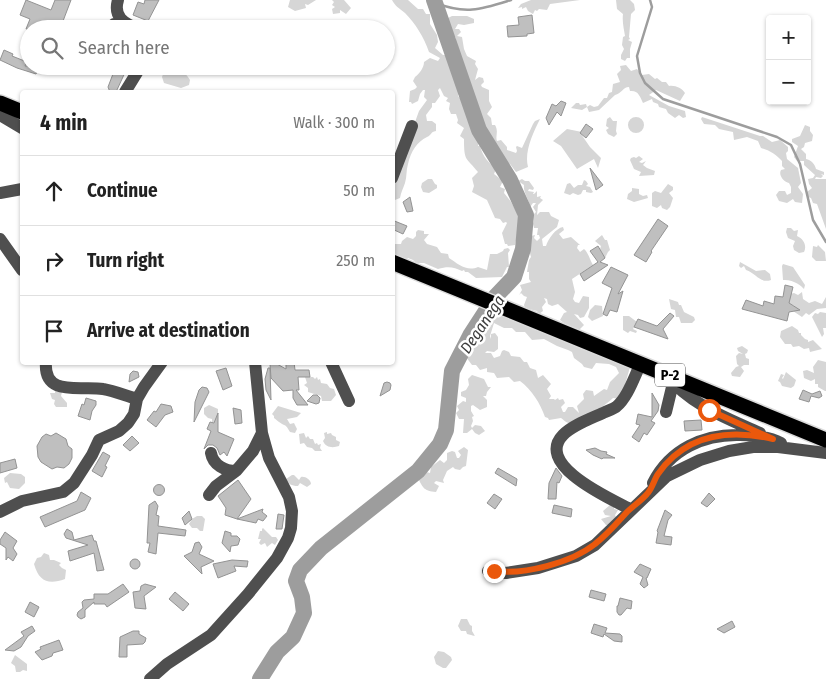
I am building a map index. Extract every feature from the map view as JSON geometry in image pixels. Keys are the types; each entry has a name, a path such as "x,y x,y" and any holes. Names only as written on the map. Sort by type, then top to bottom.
{"highway":[{"path":"0,103 20,111"},
{"name":"P-2","path":"395,263 641,363 669,378 826,440"}],"street":[{"path":"126,90 135,75"},
{"path":"0,115 20,127"},
{"path":"395,170 412,126"},
{"path":"0,193 20,189"},
{"path":"0,239 20,267"},
{"path":"630,509 581,481 566,469 558,459 556,449 562,436 574,427 616,407 623,398 641,363"},
{"path":"46,365 48,378 53,384 62,388 103,389 137,399"},
{"path":"0,512 22,502 63,492 74,483 99,440 119,431 128,424 134,414 137,399 160,365"},
{"path":"150,679 167,664 211,636 248,594 276,558 288,538 291,528 292,511 289,497 269,458 262,433 255,365"},
{"path":"332,365 349,401"},
{"path":"666,412 669,378"},
{"path":"669,378 676,388 709,410 790,448"},
{"path":"209,494 216,486 236,471 252,451 262,433"},
{"path":"648,494 657,475 672,457 699,440 722,435 754,435 773,439"},
{"path":"488,570 506,573 538,568 576,556 595,545 630,509 667,476 700,460 729,451 753,447 778,447 826,453"},
{"path":"211,453 213,460 217,464 230,471 236,471"}],"shaded area":[{"path":"290,0 316,0 308,5 305,4 306,8 295,11 288,7"},
{"path":"332,0 344,0 351,8 346,14 340,10 340,13 333,14 332,9 335,7 332,5 334,2"},
{"path":"392,0 408,0 418,9 423,9 426,14 430,14 430,24 437,35 438,42 435,48 459,64 456,81 460,91 458,96 465,103 470,119 473,121 472,126 475,129 476,139 479,141 478,146 480,146 486,159 496,169 494,174 503,181 500,187 505,189 504,193 518,215 522,231 517,236 515,245 508,246 505,244 502,233 507,223 503,223 500,219 495,218 487,200 472,192 474,186 472,178 478,172 465,156 464,139 460,136 464,128 457,123 456,114 451,114 449,109 450,103 446,101 448,98 444,96 440,88 438,90 440,96 435,103 432,103 432,107 426,115 427,121 432,121 436,124 436,131 420,142 413,151 409,159 406,181 400,198 395,200 395,177 419,111 427,100 424,97 425,90 423,90 418,101 412,104 409,102 410,91 417,87 413,81 420,73 424,62 430,58 438,61 440,58 429,52 416,26"},
{"path":"531,0 580,0 550,4 547,10 535,10 533,14 526,7 518,8 521,4"},
{"path":"616,0 630,0 634,4 635,10 631,14 630,39 628,40 632,42 630,58 627,58 625,61 621,59 624,49 622,45 623,37 625,36 623,14 617,9"},
{"path":"452,16 467,16 474,19 474,23 458,24 455,29 459,29 461,32 457,36 462,37 467,56 476,61 475,64 478,69 475,80 479,77 483,78 482,87 489,90 489,101 492,107 487,114 491,118 492,125 496,127 497,141 501,140 507,147 507,150 516,153 516,147 522,148 533,124 540,119 528,149 528,167 516,172 507,163 493,139 488,136 477,118 463,76 465,73 462,68 463,66 454,46 456,38 448,27 448,18"},
{"path":"626,65 631,71 637,69 642,75 649,74 655,79 666,82 669,86 676,86 682,90 685,93 680,101 656,90 649,95 669,106 685,111 686,117 683,118 679,115 675,118 666,109 659,107 652,99 643,103 638,94 635,91 630,91 629,87 615,95 599,110 589,112 587,107 590,105 598,106 604,98 607,98 609,93 612,92 613,84 620,82 617,74 621,70 620,66"},
{"path":"163,75 186,75 190,80 189,85 181,88 164,83"},
{"path":"576,103 580,105 586,104 587,107 582,110 571,108"},
{"path":"610,117 613,121 617,121 617,134 614,137 608,134 606,130 609,128 606,126 607,119"},
{"path":"636,117 644,125 636,133 628,125"},
{"path":"702,117 763,136 772,142 780,140 788,147 787,159 798,168 801,183 798,187 803,194 802,203 795,202 793,199 787,203 779,201 776,195 779,191 785,191 787,195 791,193 791,187 781,176 781,170 785,169 778,157 770,151 761,148 758,141 747,137 734,140 733,132 719,129 715,125 704,124 701,119"},
{"path":"805,125 810,127 813,135 812,141 805,143 801,149 806,154 806,159 815,165 816,169 824,172 824,175 821,174 823,176 821,178 816,177 815,179 826,179 826,229 817,204 813,203 811,198 808,197 807,192 812,188 808,179 813,178 815,175 804,165 804,161 797,161 794,157 798,146 792,142 792,139 800,136"},
{"path":"567,129 582,132 581,134 590,147 601,158 598,168 594,159 577,169 561,146 553,141"},
{"path":"639,156 643,159 639,162 646,161 643,165 655,171 654,175 639,176 641,172 634,169 630,160"},
{"path":"432,179 437,185 437,188 429,193 423,192 421,187 422,183"},
{"path":"522,179 529,181 534,188 528,191 534,192 534,194 537,191 537,197 541,196 540,198 543,200 538,205 537,215 540,212 549,212 551,216 559,220 557,227 542,239 543,246 546,246 550,237 563,227 564,230 559,234 563,239 571,237 580,245 577,248 580,252 585,250 593,265 572,279 575,292 573,299 575,302 579,303 583,296 589,297 589,308 584,317 580,318 574,314 584,325 579,330 569,327 560,320 564,313 567,312 558,304 552,306 544,298 546,302 542,307 543,311 539,314 537,311 525,308 524,305 527,297 521,293 519,295 522,290 520,285 531,282 529,272 527,272 531,257 528,246 531,243 529,241 531,236 535,235 534,238 537,241 540,238 537,235 538,228 534,228 533,224 533,215 536,212 533,207 536,203 533,203 530,207 524,191 524,185 518,181"},
{"path":"584,180 588,184 586,186 590,187 593,192 583,190 578,195 564,193 567,184 570,183 574,188 582,185"},
{"path":"668,184 673,187 673,190 669,193 673,198 670,207 667,210 662,208 661,205 657,208 652,206 652,193 655,191 661,193"},
{"path":"632,188 639,189 639,194 647,195 648,198 634,202 627,199"},
{"path":"787,228 791,228 794,231 798,230 797,236 805,245 804,252 799,253 794,250 795,241 788,238"},
{"path":"418,230 424,231 424,234 429,234 424,240 427,244 437,247 441,253 448,254 449,258 459,265 470,269 478,267 487,270 490,254 497,254 508,248 510,250 508,253 509,267 507,267 502,277 476,278 464,270 448,267 438,269 424,263 416,263 408,258 406,260 396,257 395,244 401,244 407,237 413,239 416,236"},
{"path":"602,235 607,240 610,250 605,258 600,249 601,246 595,241"},
{"path":"818,245 825,252 826,261 816,261 812,257 813,246 817,247"},
{"path":"740,262 756,271 765,270 770,274 771,280 764,281 746,270 744,266 741,268 739,266"},
{"path":"783,264 793,267 805,285 804,289 794,282 783,280"},
{"path":"802,292 803,299 809,303 815,301 822,304 826,297 826,308 817,309 809,315 806,313 802,317 793,311 795,307 793,305 790,306 787,295 794,293 798,295"},
{"path":"669,299 678,302 684,312 694,317 695,320 692,323 681,323 679,317 676,317 675,310 671,309"},
{"path":"595,305 602,306 603,316 592,321 588,317 590,310"},
{"path":"490,310 630,367 621,399 613,398 593,413 576,422 568,423 561,418 549,420 545,417 532,393 520,381 514,382 509,377 497,378 494,373 487,372 487,368 480,370 476,365 472,365 466,357 466,352 473,344 480,324","holes":["494,323 504,328 512,328 516,332 525,332 532,340 544,339 568,350 572,352 574,358 584,367 592,369 596,363 609,364 616,367 619,373 610,382 607,390 604,389 594,396 593,391 586,390 583,394 584,399 577,406 579,413 573,407 568,407 563,412 561,407 565,403 563,399 549,399 551,396 547,389 551,384 543,375 538,378 536,370 530,368 527,362 524,362 520,357 511,356 509,352 504,350 500,356 494,358 491,353 485,353 487,351 494,352 498,349 498,337 495,333 491,334 491,339 490,336"]},
{"path":"820,312 826,313 826,328 823,328 824,334 822,337 812,317 815,313 818,314"},
{"path":"623,316 629,316 637,322 633,329 637,331 636,333 630,331 628,333 623,330"},
{"path":"792,326 808,342 813,340 822,349 810,352 809,348 804,349 799,346 793,347 791,344 785,344 780,337 781,331"},
{"path":"742,346 748,350 745,354 746,358 749,359 749,365 741,367 744,371 740,377 732,376 731,373 739,366 736,356 739,353 743,354 737,348"},
{"path":"818,360 826,362 826,391 818,387 818,384 815,384 815,379 811,381 804,378 803,371 807,370 814,373 813,367"},
{"path":"786,372 796,380 791,388 782,386 778,381 781,374 784,375 783,379"},
{"path":"472,375 484,379 488,387 491,387 486,396 483,396 487,400 487,407 480,410 473,405 471,406 474,416 472,417 472,428 475,425 481,426 485,431 479,435 472,429 467,433 463,433 464,419 459,419 456,413 459,410 457,406 463,401 466,402 466,398 461,396 461,392 466,390 469,385 468,379"},
{"path":"305,377 313,377 315,379 317,377 321,383 327,384 330,388 334,389 336,395 331,401 322,401 321,396 308,392 308,388 304,385 307,383"},
{"path":"55,390 62,392 61,396 67,403 67,407 56,407 54,404 55,400 52,399 50,393 55,393"},
{"path":"209,405 218,409 218,422 212,422 212,419 204,414 204,408"},
{"path":"278,406 301,413 297,417 287,419 290,424 294,423 297,429 295,433 290,432 286,426 274,418 272,414"},
{"path":"327,432 327,434 331,433 336,437 336,440 340,442 339,446 330,447 324,443 324,433"},
{"path":"304,433 306,438 308,436 310,439 313,439 315,444 321,444 320,448 322,451 315,451 304,443 300,444 299,434"},
{"path":"464,447 468,450 466,466 460,470 453,467 447,471 443,480 444,483 436,481 434,483 439,486 436,492 424,488 418,478 420,475 425,472 430,473 431,467 440,460 444,463 447,460 447,453 455,452 457,458 459,458 461,455 458,451"},
{"path":"10,473 21,474 25,477 25,483 19,489 10,488 7,482 5,483 4,478"},
{"path":"292,475 299,480 301,477 306,478 311,484 307,487 300,483 298,486 292,485 286,479"},
{"path":"610,505 618,510 615,515 616,517 610,525 606,525 601,519 611,516 605,515 603,511"},
{"path":"197,516 202,516 205,519 203,531 192,528 189,524"},
{"path":"263,528 272,537 276,537 278,540 275,545 272,543 267,547 265,543 261,545 259,543 261,539 258,539 260,531"},
{"path":"44,553 49,555 50,560 61,563 59,565 66,570 65,579 49,582 39,575 34,564 37,558 41,557"},
{"path":"461,619 467,619 472,626 475,636 467,634 466,631 461,631 458,626"},
{"path":"438,651 444,652 451,657 452,660 446,668 436,664 434,657"},
{"path":"15,655 27,664 27,671 16,672 15,666 11,663"}],"building":[{"path":"26,0 51,10 55,0 71,0 63,20 30,20 20,15"},
{"path":"145,0 159,0 149,20 133,15 138,2 144,4"},
{"path":"532,15 534,33 527,34 527,36 508,37 507,26 519,25 518,17"},
{"path":"4,50 13,54 12,56 20,59 20,69 17,68 0,60"},
{"path":"113,75 124,75 117,90 109,90 108,87"},
{"path":"561,101 566,103 561,116 557,112 549,125 546,118 552,104 556,106"},
{"path":"586,124 593,129 586,138 580,133"},
{"path":"590,168 603,185 596,190"},
{"path":"410,197 413,211 407,212 403,202"},
{"path":"658,219 668,226 646,262 634,255"},
{"path":"395,221 407,226 403,234 395,230"},
{"path":"598,246 605,258 600,262 608,265 584,281 580,274 598,262 590,251"},
{"path":"611,267 628,275 618,294 623,291 617,312 610,310 607,316 603,314 612,288 602,283"},
{"path":"785,285 793,287 789,303 800,310 789,312 787,321 742,309 746,300 763,306 764,301 774,304 775,296 783,297"},
{"path":"670,313 674,316 663,329 668,339 634,327 638,319 657,326"},
{"path":"270,365 279,365 286,369 286,365 294,365 295,370 309,370 310,377 298,377 299,390 296,390 308,405 297,405 293,398 293,390 283,391 271,378"},
{"path":"226,368 232,386 223,390 216,371"},
{"path":"268,368 270,368 271,400 266,390 265,379"},
{"path":"133,371 138,372 139,377 129,382 130,374"},
{"path":"387,382 391,385 390,390 380,396 384,383"},
{"path":"202,387 207,388 209,392 194,422 195,402"},
{"path":"803,390 812,394 820,391 822,396 819,398 811,396 809,402 799,399"},
{"path":"652,393 659,405 658,411 651,421 655,423 647,435 644,433 639,442 632,437 640,425 636,424 638,414 652,417"},
{"path":"313,395 317,395 320,398 319,403 307,401"},
{"path":"86,398 96,401 90,420 78,416"},
{"path":"161,404 171,406 173,412 165,415 156,427 147,420 154,411 156,412"},
{"path":"233,408 241,410 242,423 235,424"},
{"path":"218,413 218,432 234,439 227,456 224,452 220,455 217,448 213,445 208,445 204,449 211,431 207,429 210,422 214,423"},
{"path":"701,420 702,430 685,431 684,421"},
{"path":"56,433 66,439 68,446 72,449 72,458 64,468 57,467 52,469 41,462 38,457 37,446 46,434 51,436"},
{"path":"132,436 139,443 130,451 123,445"},
{"path":"595,448 607,452 606,454 615,458 602,459 586,450"},
{"path":"103,452 110,456 102,477 92,471"},
{"path":"15,459 17,468 0,473 0,463"},
{"path":"498,468 517,479 516,486 495,473"},
{"path":"556,468 562,476 559,483 557,482 556,499 548,499 549,483"},
{"path":"238,480 251,499 237,519 225,515 226,508 218,496"},
{"path":"157,485 161,485 164,490 163,494 157,495 154,492 154,488"},
{"path":"81,492 91,498 85,510 45,527 40,517 77,501"},
{"path":"709,493 715,499 707,507 701,503"},
{"path":"494,494 502,499 495,509 487,503"},
{"path":"155,501 158,506 156,515 159,516 158,526 186,530 185,536 158,533 156,554 148,552 150,543 147,543 149,505"},
{"path":"554,505 572,509 571,517 552,513"},
{"path":"263,509 262,512 267,516 263,521 258,519 256,523 237,519"},
{"path":"665,510 672,515 668,520 664,536 672,537 671,545 656,543 657,531"},
{"path":"189,511 192,519 185,525 182,518"},
{"path":"278,514 284,515 282,529 276,529"},
{"path":"67,529 72,532 74,540 92,535 94,541 96,541 104,570 97,571 94,553 70,561 68,551 88,545 66,538 64,534"},
{"path":"225,531 231,533 231,536 237,536 240,539 238,545 231,546 230,552 222,543"},
{"path":"5,532 17,541 13,548 17,554 13,561 8,557 6,560 6,548 0,544 0,540"},
{"path":"199,542 202,547 199,554 214,561 201,567 202,574 184,556 192,552 195,543"},
{"path":"133,559 137,559 140,564 139,568 133,569 130,566 130,562"},
{"path":"232,560 248,561 247,567 234,566 236,571 218,578 213,564"},
{"path":"640,564 651,569 646,578 648,585 644,588 640,584 643,577 634,572"},
{"path":"123,584 129,592 107,607 105,604 94,604 94,602 85,610 85,617 81,619 78,617 78,612 83,608 82,602 84,600 94,599 94,594 108,594"},
{"path":"145,584 156,587 144,596 146,609 135,608 133,592 140,591 141,586"},
{"path":"591,590 606,594 604,601 589,597"},
{"path":"175,592 189,604 183,611 169,599"},
{"path":"620,598 632,601 631,609 627,608 619,615 617,606"},
{"path":"30,602 39,607 34,617 25,612"},
{"path":"732,621 735,627 724,633 717,629"},
{"path":"594,624 607,628 605,633 620,634 622,642 614,641 604,634 603,637 591,633"},
{"path":"32,626 35,631 28,636 21,647 14,651 5,650 24,636 21,632"},
{"path":"133,631 139,631 139,634 146,638 145,642 143,644 127,645 127,657 119,657 120,637"},
{"path":"59,640 63,650 53,653 52,656 42,660 35,652 41,649 40,647"}],"waterway":[{"name":"Deganega","path":"260,679 277,652 293,637 304,613 302,597 296,581 300,570 321,548 418,471 440,444 446,430 452,371 471,334 495,297 514,277 523,249 526,215 510,180 479,130 434,0"},
{"path":"436,3 465,10 491,6 511,0"},
{"path":"650,0 652,7 637,56 640,73 645,83 663,99 777,137 791,145 800,164 813,220 826,242"}],"route":[{"path":"494,571 506,573 538,568 576,556 595,545 630,509 648,494 657,475 672,457 699,440 722,435 754,435 773,439 709,410"}]}
